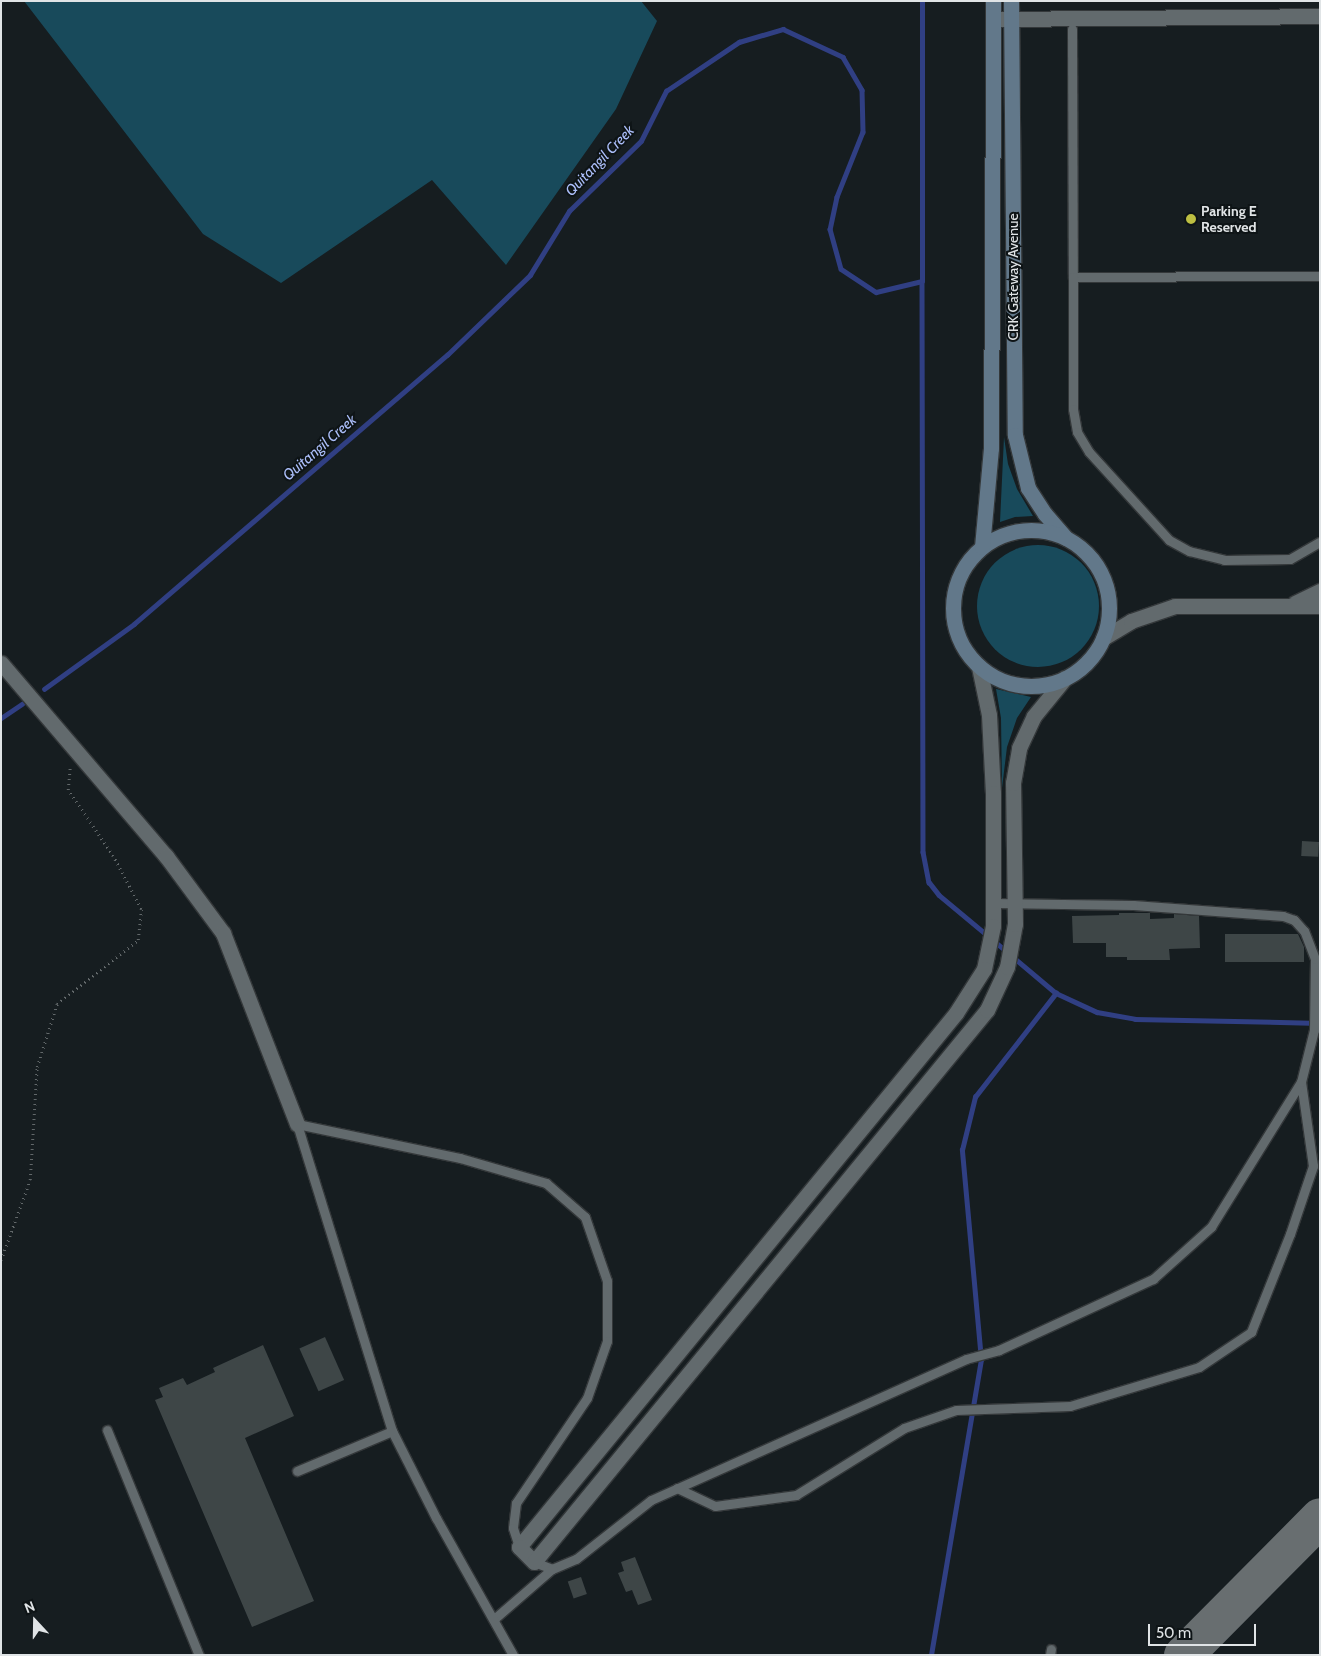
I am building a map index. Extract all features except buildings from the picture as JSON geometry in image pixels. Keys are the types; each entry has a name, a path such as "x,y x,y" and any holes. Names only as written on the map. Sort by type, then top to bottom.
{"main road":[{"name":"CRK Gateway Avenue","path":"982,547 992,448 993,1"},
{"name":"CRK Gateway Avenue","path":"1011,1 1015,435 1028,488 1044,514 1066,538"},
{"path":"1023,530 1045,531 1066,538 1085,552 1100,570 1108,592 1109,615 1103,638 1094,654 1065,678 1043,685 1020,686 998,680 979,667 964,650 958,636 952,606 956,584 966,564 982,547 1001,536 1023,530"}],"street":[{"path":"994,19 1011,22 1320,16"},
{"path":"1290,606 1320,591"},
{"path":"1103,638 1131,620 1175,606 1320,606"},
{"path":"1,662 166,856 223,933 297,1124"},
{"path":"979,667 985,690 992,749 993,926 984,969 956,1013 519,1547 534,1562 987,1010 1008,966 1015,924 1013,783 1019,748 1034,716 1065,678"}],"lane":[{"path":"1072,29 1073,409 1077,432 1089,452 1169,540 1189,552 1224,560 1290,559 1320,542"},
{"path":"1073,277 1320,276"},
{"path":"494,1618 552,1569 576,1559 650,1500 966,1359 999,1350 1153,1279 1211,1227 1301,1082 1314,1030 1315,959 1304,931 1294,920 1133,905 992,903"},
{"path":"677,1488 715,1506 796,1495 904,1428 956,1410 1070,1406 1199,1367 1250,1332 1290,1234 1313,1166 1301,1082"},
{"path":"513,1655 494,1618 436,1518 392,1431 297,1124 460,1158 546,1183 585,1217 607,1281 607,1341 586,1398 516,1503 513,1528 519,1547"},
{"path":"107,1430 199,1655"},
{"path":"297,1472 392,1431"},
{"path":"534,1562 552,1569"}],"path":[{"path":"1,1260 30,1180 37,1067 57,1004 138,940 141,909 113,856 68,790 71,746"}],"shaded area":[{"path":"24,1 641,1 657,21 616,109 506,265 432,180 281,283 203,234"},
{"path":"1004,437 1008,464 1017,489 1033,516 1015,517 1000,522"},
{"path":"1038,545 1061,550 1081,563 1094,583 1099,606 1094,629 1081,649 1061,662 1038,667 1015,662 995,649 982,629 977,606 982,583 995,563 1015,550"},
{"path":"996,689 1031,697 1017,718 1007,747 1002,788 1001,718"}],"waterway":[{"name":"Quitangil Creek","path":"44,689 134,624 447,355 530,275 569,211 641,141 666,91 739,42 783,29 843,57 862,90 863,132 837,197 830,229 841,269 876,292 922,281 922,1"},
{"path":"922,281 923,852 929,882 939,895 987,935"},
{"name":"Quitangil Creek","path":"1,718 22,704"},
{"path":"993,940 1006,951"},
{"path":"1012,956 1056,993 1097,1012 1135,1019 1320,1023"},
{"path":"931,1655 981,1360 962,1150 975,1097 1056,993"}],"taxiway":[{"path":"1183,1655 1320,1517"}],"place":[{"name":"Parking E Reserved","path":"1191,219"}]}
